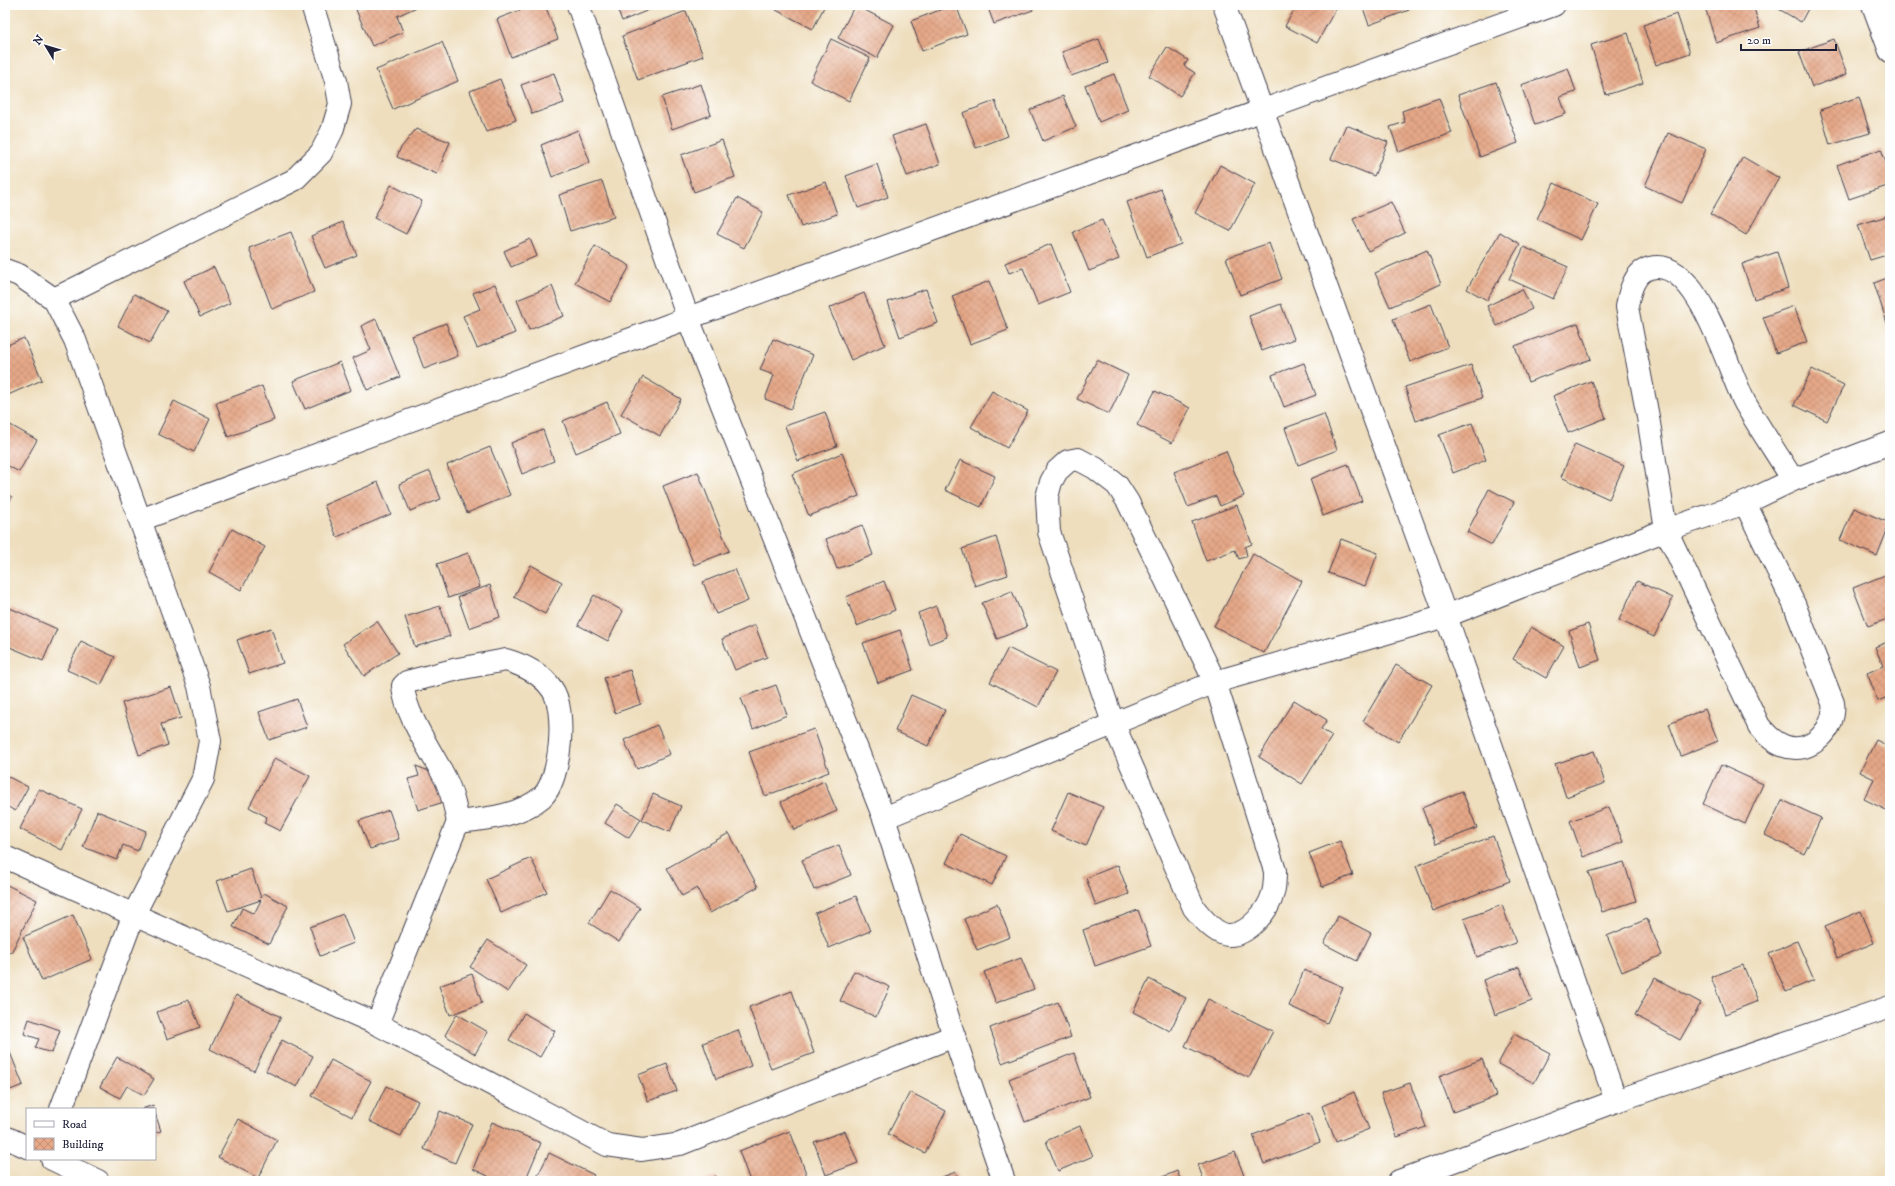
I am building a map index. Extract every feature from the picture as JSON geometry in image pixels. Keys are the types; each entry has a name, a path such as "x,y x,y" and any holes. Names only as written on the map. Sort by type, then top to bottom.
{"street":[{"path":"54,299 294,180 321,153 332,131 340,104 336,81 312,5"},
{"path":"578,5 688,318 884,818 954,1036 1004,1181"},
{"path":"1224,5 1446,616 1616,1101"},
{"path":"140,520 688,318 1554,5"},
{"path":"1873,5 1890,51"},
{"path":"1744,503 1794,604 1833,703 1834,711 1831,724 1819,740 1807,745 1785,746 1775,741 1760,726 1666,530 1648,416 1627,307 1633,284 1639,276 1649,268 1658,267 1670,269 1682,277 1696,294 1709,320 1744,402 1793,480"},
{"path":"5,270 19,275 54,299 75,340 199,686 210,741 203,779 134,914 61,1108"},
{"path":"884,818 1215,682 1446,616 1666,530 1744,503 1793,480 1890,443"},
{"path":"1078,459 1095,468 1117,485 1128,502 1215,682 1276,871 1273,893 1267,906 1256,922 1245,930 1228,935 1202,920 1194,908 1113,723 1049,532 1047,497 1051,482 1057,470 1068,461 1078,459"},
{"path":"377,1024 458,822 454,801 446,779 406,703 403,686 407,682 492,662 506,660 518,663 553,689 558,701 560,725 555,775 543,796 531,804 494,818 458,822"},
{"path":"5,857 377,1024 607,1145 642,1150 680,1144 954,1036"},
{"path":"1399,1181 1616,1101 1890,1007"},
{"path":"5,1138 26,1148"},
{"path":"54,1160 98,1181"}],"building":[{"path":"368,5 421,5 397,16 403,32 372,46 356,10"},
{"path":"534,5 545,5 558,39 511,57 497,19"},
{"path":"616,5 661,5 622,21"},
{"path":"778,5 825,5 813,29 776,10"},
{"path":"855,5 894,25 877,58 838,38"},
{"path":"956,5 967,34 922,51 911,21"},
{"path":"987,5 1031,5 1033,10 994,24"},
{"path":"1297,5 1331,5 1336,8 1317,43 1285,26"},
{"path":"1362,5 1407,5 1409,10 1369,25"},
{"path":"1712,5 1753,5 1760,28 1716,43 1705,7"},
{"path":"1772,5 1810,5 1801,22"},
{"path":"686,11 703,56 638,80 622,36"},
{"path":"1677,14 1690,53 1656,65 1643,25"},
{"path":"1628,33 1643,83 1606,95 1591,45"},
{"path":"831,39 870,58 849,101 810,81"},
{"path":"1099,39 1108,63 1071,76 1062,52"},
{"path":"1834,39 1847,74 1812,87 1799,52"},
{"path":"442,42 458,81 393,109 376,70"},
{"path":"1167,47 1188,60 1184,66 1195,73 1180,96 1149,76"},
{"path":"1568,68 1576,92 1560,97 1566,114 1535,125 1521,85"},
{"path":"554,73 564,103 532,114 521,85"},
{"path":"1114,74 1128,110 1099,122 1085,85"},
{"path":"500,79 516,120 486,132 470,91"},
{"path":"1496,82 1518,143 1480,157 1458,95"},
{"path":"701,84 711,115 672,129 662,97"},
{"path":"1063,96 1076,127 1043,141 1030,110"},
{"path":"1859,97 1870,133 1830,145 1820,110"},
{"path":"1439,98 1452,133 1399,152 1390,127 1405,122 1402,111"},
{"path":"995,101 1008,136 976,148 963,113"},
{"path":"926,124 940,164 907,176 892,136"},
{"path":"1346,125 1388,142 1374,176 1331,159"},
{"path":"416,129 450,142 437,174 397,157 400,149"},
{"path":"578,130 590,162 552,177 541,145"},
{"path":"1668,133 1706,149 1682,203 1645,186"},
{"path":"722,140 735,177 694,192 681,155"},
{"path":"1881,149 1890,173 1890,185 1849,199 1837,165"},
{"path":"1743,157 1779,178 1746,235 1710,214"},
{"path":"877,164 888,197 858,208 846,176"},
{"path":"1220,165 1255,184 1230,231 1195,213"},
{"path":"602,181 614,217 570,231 559,195"},
{"path":"826,182 837,214 801,227 789,195"},
{"path":"1554,183 1598,204 1581,240 1537,219"},
{"path":"391,185 422,201 406,234 374,218"},
{"path":"1161,189 1181,244 1147,257 1127,202"},
{"path":"737,198 763,212 744,248 717,234"},
{"path":"1391,202 1405,233 1368,251 1353,219"},
{"path":"1890,215 1890,254 1870,260 1858,225"},
{"path":"1102,220 1119,259 1089,271 1073,232"},
{"path":"343,222 357,255 325,268 311,236"},
{"path":"291,232 314,292 272,309 249,248"},
{"path":"1500,232 1520,244 1487,300 1467,289"},
{"path":"530,239 537,256 511,267 504,251"},
{"path":"1269,243 1282,279 1240,295 1226,258"},
{"path":"1051,244 1070,292 1038,305 1023,268 1009,273 1005,263"},
{"path":"595,246 630,266 610,302 575,283"},
{"path":"1524,247 1568,267 1553,299 1509,279"},
{"path":"1427,250 1441,284 1390,307 1375,273"},
{"path":"1777,252 1788,288 1754,299 1742,264"},
{"path":"214,267 230,303 200,317 184,281"},
{"path":"1890,277 1890,325 1888,326 1874,283"},
{"path":"989,281 1008,330 970,344 952,296"},
{"path":"495,284 515,333 477,348 463,316 480,309 473,293"},
{"path":"552,286 564,316 529,330 517,300"},
{"path":"926,289 938,323 900,337 888,302"},
{"path":"1522,289 1532,309 1497,326 1487,306"},
{"path":"864,293 885,345 851,360 829,308"},
{"path":"134,294 167,311 150,343 118,326"},
{"path":"1281,304 1294,339 1262,351 1249,316"},
{"path":"1431,304 1448,347 1410,362 1393,319"},
{"path":"1794,306 1807,342 1776,353 1763,317"},
{"path":"376,319 400,377 367,390 353,358 371,350 361,326"},
{"path":"446,323 458,356 424,369 412,336"},
{"path":"1578,323 1591,359 1528,382 1515,346"},
{"path":"24,338 42,380 8,395 5,387 5,346"},
{"path":"773,339 813,355 791,409 765,399 774,375 760,370"},
{"path":"1097,360 1128,375 1109,414 1077,399"},
{"path":"340,362 351,390 305,409 293,381"},
{"path":"1304,363 1316,395 1284,407 1272,375"},
{"path":"1471,365 1482,398 1416,421 1405,387"},
{"path":"1812,369 1844,385 1827,421 1794,405"},
{"path":"643,377 681,399 660,436 621,414"},
{"path":"1591,381 1606,418 1568,433 1553,396"},
{"path":"262,386 274,420 228,437 216,403"},
{"path":"992,391 1028,411 1007,448 971,427"},
{"path":"1155,391 1190,408 1172,443 1137,425"},
{"path":"174,401 210,419 194,452 158,434"},
{"path":"607,402 620,434 576,453 563,421"},
{"path":"825,412 837,446 798,461 785,426"},
{"path":"1324,414 1337,450 1298,465 1285,428"},
{"path":"5,422 37,440 19,472 5,464"},
{"path":"1472,423 1486,460 1453,473 1439,435"},
{"path":"543,430 554,461 522,474 511,443"},
{"path":"1575,444 1624,466 1609,499 1561,477"},
{"path":"490,447 510,495 467,513 447,465"},
{"path":"1226,451 1244,496 1220,506 1216,496 1188,507 1174,472"},
{"path":"842,453 859,496 809,516 792,474"},
{"path":"960,460 995,476 981,507 945,490"},
{"path":"1348,464 1362,501 1323,516 1310,479"},
{"path":"430,471 441,499 410,511 399,484"},
{"path":"698,472 729,551 694,565 663,486"},
{"path":"378,482 391,514 337,537 324,505"},
{"path":"1489,489 1514,502 1492,545 1467,532"},
{"path":"5,493 12,497 5,510"},
{"path":"1237,505 1252,544 1245,547 1247,556 1239,559 1235,550 1206,561 1192,522"},
{"path":"1854,508 1890,523 1877,556 1840,540"},
{"path":"862,525 873,555 837,569 826,539"},
{"path":"232,529 265,547 241,590 209,572"},
{"path":"996,537 1008,575 975,586 962,549"},
{"path":"1341,539 1378,553 1365,586 1328,573"},
{"path":"468,553 480,587 448,598 437,564"},
{"path":"1253,554 1302,581 1264,653 1214,626"},
{"path":"531,565 562,582 545,614 514,597"},
{"path":"735,569 748,601 716,614 703,582"},
{"path":"1890,573 1890,618 1868,626 1853,588"},
{"path":"884,581 895,610 857,626 846,597"},
{"path":"1637,581 1673,598 1654,637 1619,620"},
{"path":"490,585 500,617 469,628 458,597"},
{"path":"1012,591 1027,627 997,639 982,603"},
{"path":"594,595 623,611 608,641 578,625"},
{"path":"440,606 450,636 415,647 405,617"},
{"path":"936,606 947,637 929,644 918,613"},
{"path":"10,608 57,629 43,661 5,645 5,620"},
{"path":"377,621 398,653 364,676 343,644"},
{"path":"1588,624 1600,660 1580,667 1569,631"},
{"path":"755,625 767,657 735,670 722,639"},
{"path":"1531,627 1564,646 1546,678 1513,659"},
{"path":"271,628 283,663 249,674 237,640"},
{"path":"900,630 913,670 878,683 863,643"},
{"path":"81,641 115,657 101,685 67,670"},
{"path":"1890,641 1890,696 1878,701 1867,673 1883,666 1875,647"},
{"path":"1008,648 1056,672 1038,707 990,682"},
{"path":"1396,665 1432,685 1398,742 1363,721"},
{"path":"630,670 641,704 615,713 604,678"},
{"path":"776,685 787,715 753,729 741,698"},
{"path":"171,687 181,718 161,724 168,745 139,755 122,703"},
{"path":"911,695 945,710 928,746 895,731"},
{"path":"297,699 307,727 269,740 259,712"},
{"path":"1294,700 1327,720 1321,729 1332,736 1302,784 1259,757"},
{"path":"1705,709 1718,741 1681,756 1669,724"},
{"path":"657,725 670,754 637,769 624,740"},
{"path":"814,729 829,772 765,796 749,752"},
{"path":"1876,740 1890,747 1890,812 1864,799 1874,779 1860,772"},
{"path":"1594,751 1605,783 1566,797 1555,764"},
{"path":"275,758 310,776 280,831 264,823 267,817 249,807"},
{"path":"1721,765 1763,784 1745,824 1703,804"},
{"path":"416,766 434,773 444,802 418,810 408,779 419,776"},
{"path":"5,775 28,787 15,811 5,805"},
{"path":"824,781 837,811 794,830 781,802"},
{"path":"39,789 82,809 62,850 20,829"},
{"path":"1462,791 1477,828 1436,844 1422,808"},
{"path":"1068,792 1103,807 1086,846 1051,831"},
{"path":"653,794 681,806 670,832 642,820"},
{"path":"1782,800 1821,818 1804,854 1765,835"},
{"path":"617,804 641,819 629,838 605,823"},
{"path":"1609,807 1623,842 1583,857 1570,821"},
{"path":"389,810 399,839 370,849 359,821"},
{"path":"97,811 146,831 138,851 123,845 117,860 83,847"},
{"path":"729,833 758,887 710,913 697,888 682,896 667,868"},
{"path":"960,834 1006,856 992,885 946,863"},
{"path":"1493,836 1510,881 1433,911 1416,866"},
{"path":"1340,841 1353,875 1322,887 1309,853"},
{"path":"839,845 851,875 814,890 802,860"},
{"path":"531,858 547,892 501,913 486,879"},
{"path":"1624,862 1636,901 1602,912 1589,872"},
{"path":"1118,865 1129,894 1096,906 1086,878"},
{"path":"251,869 261,898 264,893 288,906 269,944 233,927 242,908 254,914 261,900 228,911 217,881"},
{"path":"5,884 37,900 11,953 5,950"},
{"path":"610,889 640,908 619,942 589,923"},
{"path":"856,896 870,931 829,948 815,913"},
{"path":"997,904 1010,937 977,950 964,919"},
{"path":"1502,905 1516,943 1477,957 1464,919"},
{"path":"1138,910 1151,946 1095,966 1083,930"},
{"path":"1861,911 1874,943 1837,958 1825,926"},
{"path":"343,914 354,943 320,956 310,927"},
{"path":"73,915 92,959 42,981 23,937"},
{"path":"1338,916 1371,933 1357,961 1324,944"},
{"path":"1647,919 1662,955 1622,972 1607,936"},
{"path":"488,940 526,965 508,992 470,967"},
{"path":"1797,941 1814,980 1786,992 1769,954"},
{"path":"1021,958 1034,989 996,1003 984,972"},
{"path":"1743,965 1758,1001 1725,1014 1711,977"},
{"path":"1519,967 1532,1001 1495,1015 1483,980"},
{"path":"1304,970 1343,987 1327,1023 1289,1006"},
{"path":"854,971 890,987 876,1017 840,1001"},
{"path":"472,974 482,1003 450,1015 439,986"},
{"path":"1655,978 1701,1003 1680,1040 1635,1015"},
{"path":"1149,979 1186,998 1170,1031 1133,1012"},
{"path":"792,991 814,1053 771,1069 749,1007"},
{"path":"236,995 281,1017 254,1071 210,1049"},
{"path":"1208,999 1273,1031 1249,1078 1185,1046"},
{"path":"189,1000 200,1027 167,1039 157,1012"},
{"path":"1058,1002 1071,1037 1002,1063 990,1028"},
{"path":"524,1013 555,1031 540,1057 509,1040"},
{"path":"457,1014 488,1032 475,1054 445,1035"},
{"path":"29,1019 60,1030 52,1053 35,1048 39,1039 24,1034"},
{"path":"738,1030 751,1066 716,1079 703,1043"},
{"path":"1514,1034 1550,1053 1534,1083 1498,1064"},
{"path":"5,1040 23,1085 5,1092"},
{"path":"282,1040 313,1056 297,1087 266,1071"},
{"path":"1074,1053 1090,1097 1025,1122 1009,1079"},
{"path":"117,1057 154,1079 144,1095 127,1086 120,1098 100,1087"},
{"path":"1482,1059 1496,1096 1453,1112 1439,1076"},
{"path":"331,1060 371,1081 352,1117 312,1096"},
{"path":"667,1064 677,1091 648,1101 638,1075"},
{"path":"1410,1083 1426,1127 1397,1137 1381,1093"},
{"path":"386,1086 418,1101 401,1136 369,1121"},
{"path":"910,1092 946,1111 925,1153 888,1134"},
{"path":"1354,1092 1369,1129 1336,1142 1322,1106"},
{"path":"153,1105 154,1108 145,1108"},
{"path":"440,1111 472,1124 455,1163 424,1149"},
{"path":"1309,1113 1320,1142 1264,1164 1253,1135"},
{"path":"156,1116 161,1131 156,1133"},
{"path":"238,1119 277,1140 258,1178 218,1157"},
{"path":"492,1122 541,1143 525,1181 486,1181 488,1176 473,1169"},
{"path":"1080,1126 1093,1156 1058,1171 1046,1141"},
{"path":"790,1131 809,1181 750,1181 739,1151"},
{"path":"845,1131 858,1163 826,1175 814,1142"},
{"path":"1235,1152 1246,1181 1204,1181 1198,1165"},
{"path":"549,1153 594,1175 590,1181 535,1181"},
{"path":"1177,1171 1181,1181 1153,1181"},
{"path":"956,1172 959,1181 931,1181"},
{"path":"716,1176 718,1181 704,1181"}]}
